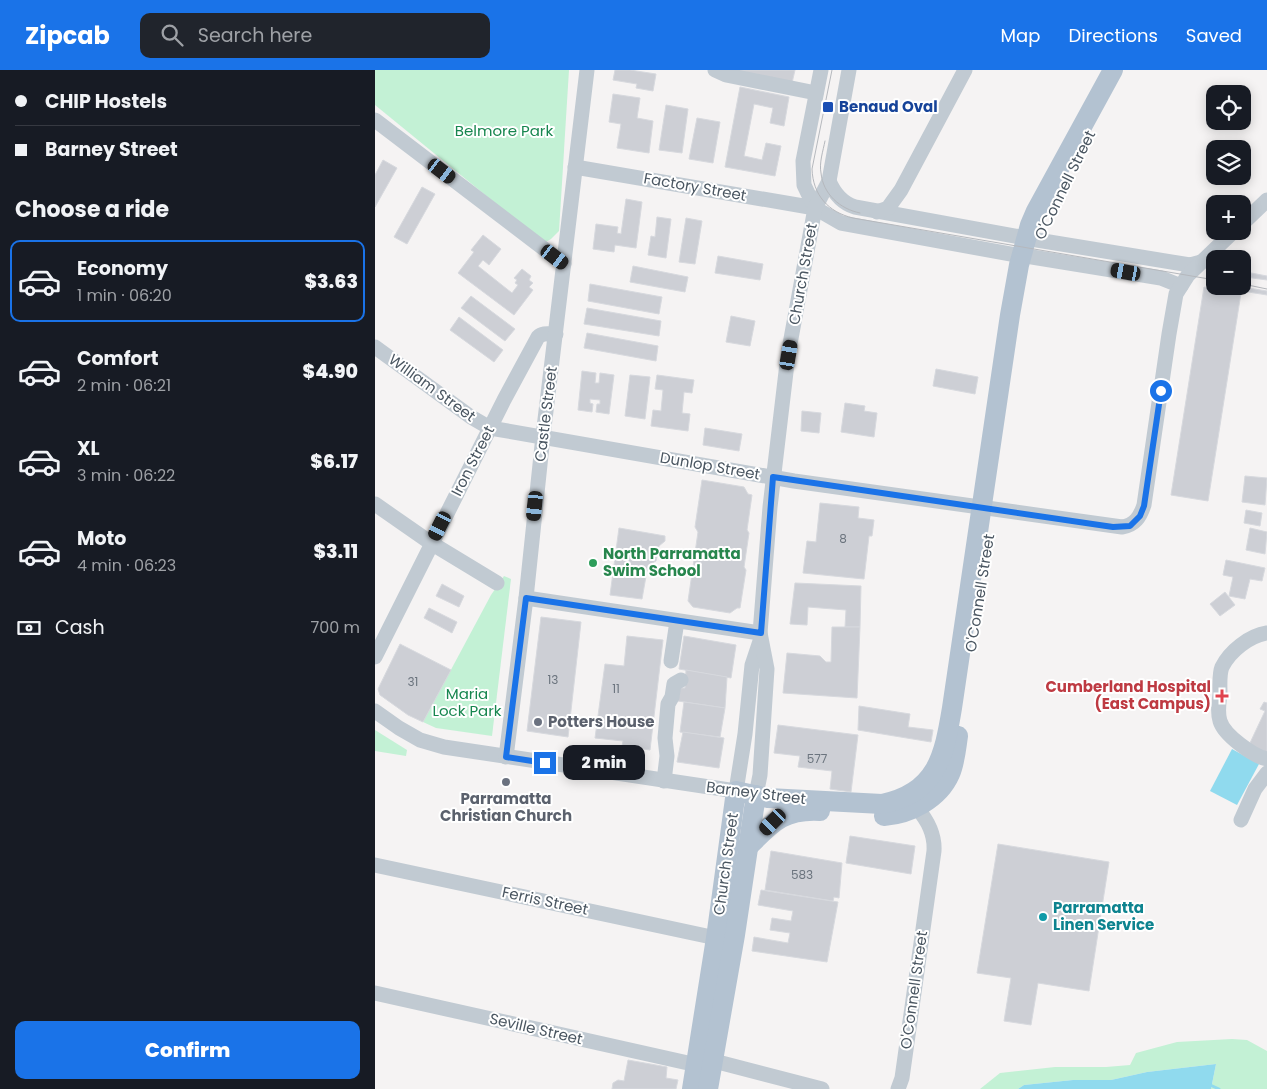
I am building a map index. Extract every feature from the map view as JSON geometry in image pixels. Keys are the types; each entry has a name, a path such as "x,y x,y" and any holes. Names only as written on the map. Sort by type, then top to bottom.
{"main road":[{"name":"O'Connell Street","path":"913,802 915,792 931,778 939,763 946,741 987,508 1010,315 1029,248 1036,211 1113,70"},
{"name":"O'Connell Street","path":"1029,248 1126,70"},
{"name":"Barney Street","path":"736,791 756,795 869,804 913,802"},
{"name":"Church Street","path":"708,1089 705,1063 716,938 736,791"},
{"name":"Church Street","path":"692,1089 705,1063 735,935 756,795"},
{"name":"Barney Street","path":"747,848 773,822 792,813 811,811 877,817 895,815 913,802"}],"street":[{"name":"Castle Street","path":"506,757 587,70"},
{"path":"715,70 726,75 816,93"},
{"name":"Church Street","path":"815,208 805,185 803,167 821,70"},
{"name":"Church Street","path":"736,791 745,734 752,665 761,636 773,477 787,363 815,208 829,181 849,70"},
{"path":"877,212 888,208 901,190 965,70"},
{"path":"375,120 564,264"},
{"name":"Factory Street","path":"575,167 815,208 841,223 1029,248 1194,265 1201,262"},
{"path":"829,181 841,199"},
{"path":"901,190 903,209 911,219"},
{"name":"Factory Street","path":"841,199 852,206 1161,278 1181,286"},
{"path":"815,208 841,199"},
{"path":"1251,215 1267,200"},
{"path":"1181,286 1201,262 1224,240"},
{"name":"Dunlop Street","path":"490,428 773,477 1113,527 1130,526 1136,521 1144,506 1170,326 1177,294 1181,286"},
{"name":"Iron Street","path":"375,656 431,543 538,337 546,334 556,334"},
{"name":"William Street","path":"375,347 471,417 490,428"},
{"path":"375,504 431,543 497,583"},
{"path":"526,598 761,636"},
{"path":"671,661 677,621"},
{"path":"1267,633 1244,643 1232,653 1221,668 1218,711 1220,723 1227,733 1247,749 1267,759"},
{"name":"Church Street","path":"756,795 760,775 767,669 761,636"},
{"path":"664,781 667,756 665,738 668,704 672,697 674,684 681,680"},
{"name":"Barney Street","path":"375,711 420,740 444,747 736,791"},
{"path":"1241,820 1255,789 1267,772"},
{"name":"O'Connell Street","path":"898,1089 902,1078 934,851 932,832 913,802"},
{"name":"Ferris Street","path":"375,865 716,938"},
{"name":"Seville Street","path":"375,992 822,1089"}],"green space":[{"name":"Belmore Park","path":"375,70 569,70 559,231 544,243 375,105"},
{"name":"Maria Lock Park","path":"504,576 511,579 492,736 436,728 423,722 491,595"},
{"path":"375,730 407,750 406,756 375,751"},
{"path":"1247,1040 1267,1051 1267,1089 1211,1089 1216,1064 1147,1072 1111,1080 1073,1080 1024,1085 1018,1089 980,1089 1000,1073 1055,1067 1130,1065 1136,1053 1177,1042"}],"water":[{"path":"1232,749 1259,764 1237,805 1210,791"},
{"path":"1216,1064 1211,1089 1018,1089 1024,1085 1073,1080 1111,1080 1147,1072"}],"building":[{"path":"615,70 656,74 653,91 636,88 637,84 613,80"},
{"path":"732,70 795,70 792,83"},
{"path":"740,87 789,97 784,126 770,123 773,108 754,104 744,156 762,160 766,143 781,146 775,176 725,167"},
{"path":"613,94 640,98 637,118 653,121 649,153 617,148 621,124 609,122"},
{"path":"666,105 688,109 682,153 659,150"},
{"path":"697,118 720,122 713,163 689,159"},
{"path":"383,160 397,168 375,207 375,175"},
{"path":"422,187 435,194 407,244 394,237"},
{"path":"626,199 642,202 636,248 615,245 614,252 593,249 596,224 618,227 617,233 621,234"},
{"path":"657,217 671,219 666,258 648,255 651,236 655,237"},
{"path":"686,218 702,221 695,264 679,262"},
{"path":"483,235 501,249 489,265 483,260 478,266 512,293 518,285 515,283 517,280 514,278 522,269 531,276 529,280 533,283 529,287 533,290 514,315 458,273 474,252 471,250"},
{"path":"718,256 763,264 760,280 715,273"},
{"path":"633,266 688,277 685,292 630,282"},
{"path":"1251,273 1267,276 1267,280 1251,278"},
{"path":"590,284 662,297 659,314 588,301"},
{"path":"1204,287 1206,287 1206,295 1241,295 1208,501 1171,495"},
{"path":"1251,288 1267,291 1267,295 1251,292"},
{"path":"471,296 515,329 505,341 461,308"},
{"path":"587,308 661,321 659,336 584,324"},
{"path":"731,316 755,321 750,346 726,342"},
{"path":"459,317 503,350 494,362 450,330"},
{"path":"587,333 658,346 656,361 584,348"},
{"path":"936,369 978,377 975,394 933,386"},
{"path":"582,371 596,373 595,383 599,383 600,373 614,375 609,414 596,412 597,404 600,404 600,400 590,399 590,403 593,404 592,412 578,410"},
{"path":"630,375 650,377 645,419 625,416"},
{"path":"657,375 694,380 692,393 684,392 682,413 690,414 688,431 651,426 653,410 661,411 663,390 655,389"},
{"path":"845,403 865,406 864,411 877,413 874,437 841,432"},
{"path":"802,411 821,413 819,433 801,431"},
{"path":"705,428 742,434 739,451 703,445"},
{"path":"1245,476 1267,478 1265,505 1242,502"},
{"path":"702,480 744,487 748,494 752,495 744,567 746,570 740,608 730,613 693,607 688,601 698,532 695,527"},
{"path":"820,503 859,507 858,518 874,520 872,536 869,536 864,579 803,573 807,541 816,542"},
{"path":"1246,510 1262,513 1260,526 1244,523"},
{"path":"619,528 665,536 665,541 659,546 656,561 648,565 642,599 610,595"},
{"path":"1250,528 1267,532 1265,554 1246,550"},
{"path":"1226,560 1265,568 1262,581 1250,579 1245,599 1229,596 1233,577 1223,575"},
{"path":"795,583 861,586 860,627 845,627 846,610 808,607 807,625 790,624"},
{"path":"442,584 464,596 459,607 436,596"},
{"path":"1225,592 1235,605 1220,616 1210,604"},
{"path":"429,608 457,622 452,633 424,618"},
{"path":"541,617 581,622 568,737 527,731"},
{"path":"832,627 860,627 857,698 783,693 787,653 820,656 826,662 831,662"},
{"path":"627,636 663,640 650,750 622,746 623,741 595,738 605,664 624,666"},
{"path":"684,636 736,645 731,678 679,669"},
{"path":"400,644 451,670 423,722 408,715 380,695 378,689"},
{"path":"686,670 727,677 725,708 678,701 680,688 685,688"},
{"path":"684,702 725,708 720,737 680,732"},
{"path":"1264,702 1267,703 1267,753 1249,745 1265,711 1260,709"},
{"path":"859,706 910,714 908,727 933,730 931,742 858,730"},
{"path":"778,725 858,735 851,792 830,789 832,771 798,767 800,756 774,753"},
{"path":"683,732 724,738 719,768 677,762"},
{"path":"850,836 915,846 911,874 846,863"},
{"name":"Parramatta Linen Service","path":"998,844 1109,862 1089,991 1038,983 1031,1025 1004,1021 1011,978 977,973"},
{"path":"771,851 842,863 839,898 834,897 833,901 765,890"},
{"path":"761,890 838,902 827,962 752,951 754,937 788,943 790,933 770,930 772,918 791,921 793,911 758,905"},
{"path":"628,1060 667,1067 666,1078 678,1080 676,1089 612,1089 613,1083 618,1080 624,1081"}],"waterway":[{"path":"1208,1084 1219,1089"}],"tram line":[{"path":"832,70 812,169 815,187 823,201 836,211 853,218 1206,278"},
{"path":"825,141 821,157 822,181 825,188 839,204 860,213"},
{"path":"1251,286 1267,289"}],"place":[{"name":"Benaud Oval","path":"828,107"},
{"name":"North Parramatta Swim School","path":"593,563"},
{"name":"Cumberland Hospital (East Campus)","path":"1222,696"},
{"name":"Potters House","path":"538,722"},
{"name":"Parramatta Christian Church","path":"506,782"},
{"name":"Parramatta Linen Service","path":"1043,917"}],"route":[{"path":"545,763 506,757 526,598 761,633 773,477 1113,527 1130,526 1140,516 1144,506 1161,391"}]}
